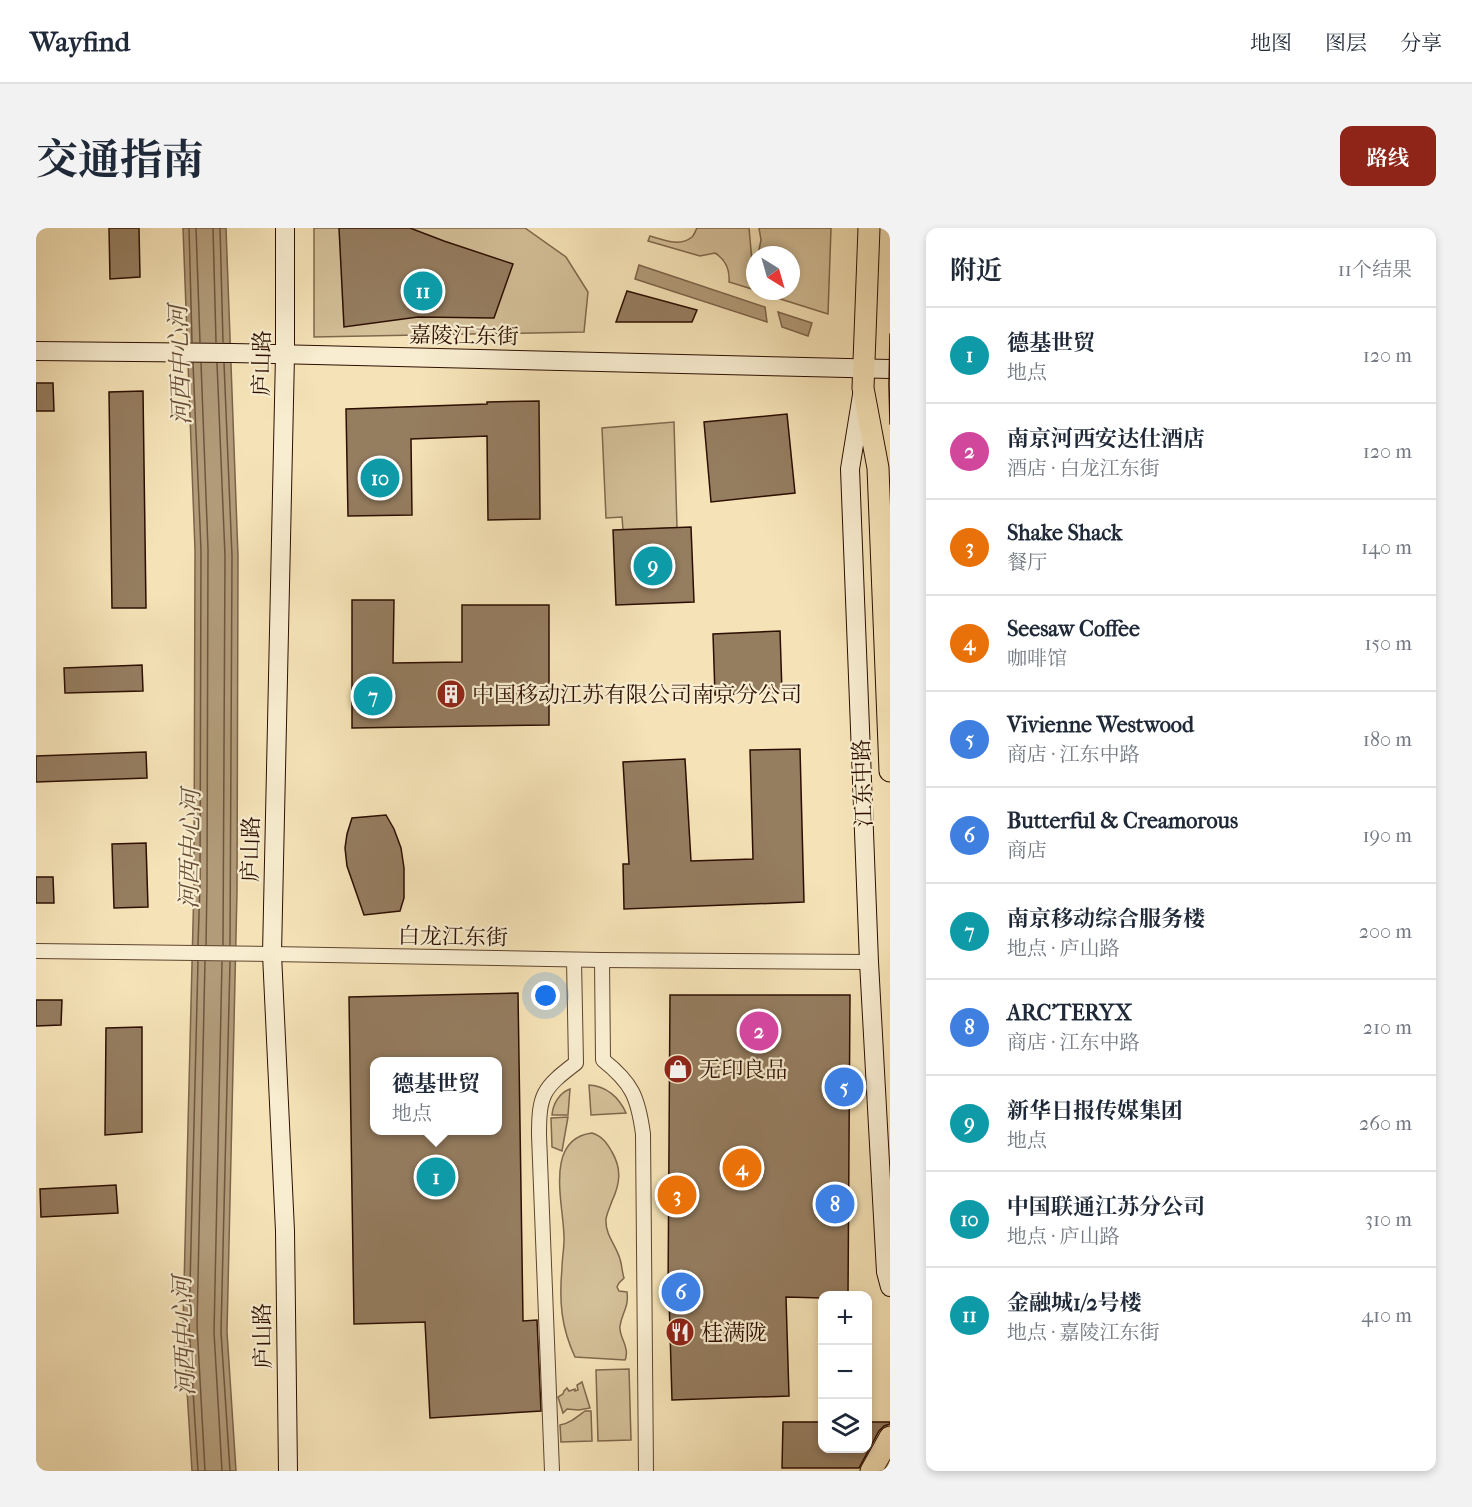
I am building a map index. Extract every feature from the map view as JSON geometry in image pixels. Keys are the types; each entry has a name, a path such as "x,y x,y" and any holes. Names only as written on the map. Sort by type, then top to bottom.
{"main road":[{"name":"庐山路","path":"285,228 285,355 272,954 285,1231 288,1471"},
{"name":"江东中路","path":"869,228 864,378 850,469 869,962 886,1272 890,1287"},
{"name":"嘉陵江东街","path":"36,351 232,353 864,378 890,369"},
{"name":"江东中路","path":"864,378 878,468 890,771"},
{"path":"871,1471 890,1437"}],"street":[{"name":"白龙江东街","path":"36,951 574,960 869,962"},
{"path":"552,1471 539,1112 545,1091 559,1075 576,1063 574,960"},
{"path":"602,960 603,1060 629,1084 640,1111 643,1134 646,1471"}],"shaded area":[{"path":"314,228 525,228 566,257 588,292 584,332 314,337"},
{"path":"697,228 749,228 751,246 746,246 746,287 729,282 726,265 715,253 700,256 648,241 650,236 671,242 682,242 694,235"},
{"path":"759,228 831,228 828,314 784,300 800,300 800,246 760,246"},
{"path":"674,422 677,528 623,530 622,517 606,518 602,428"},
{"path":"589,1085 611,1093 626,1113 591,1115"},
{"path":"570,1089 568,1115 552,1115 557,1099"},
{"path":"568,1117 562,1151 552,1147 551,1118"},
{"path":"592,1133 608,1146 619,1170 617,1189 607,1215 606,1225 620,1259 624,1278 617,1287 619,1291 627,1292 627,1302 620,1326 626,1350 625,1360 575,1357 562,1314 564,1240 560,1194 561,1161 567,1148 576,1138"},
{"path":"629,1369 631,1440 598,1441 596,1370"},
{"path":"582,1382 590,1408 567,1409 563,1413 558,1397 567,1388 569,1391 578,1390 577,1385"},
{"path":"585,1411 591,1411 592,1441 561,1442 560,1425"}],"water":[{"name":"河西中心河","path":"183,228 226,228 238,556 237,892 227,1332 236,1471 192,1471 183,1326 194,884 195,550"},
{"path":"639,265 765,307 767,322 635,279"},
{"path":"778,312 812,323 808,336 782,327"}],"building":[{"path":"109,228 139,228 140,277 110,279"},
{"path":"339,228 410,228 513,264 494,318 418,317 344,327"},
{"path":"627,291 697,310 692,322 616,322"},
{"path":"36,383 53,383 54,411 36,411"},
{"path":"143,391 146,608 112,608 109,392"},
{"path":"539,401 540,519 488,520 487,436 411,439 412,515 348,516 346,409"},
{"path":"787,414 795,493 711,502 704,422"},
{"path":"691,527 694,602 616,605 613,530"},
{"name":"中国移动江苏有限公司南京分公司","path":"352,600 394,600 393,663 462,662 462,605 549,605 549,725 352,728"},
{"path":"780,631 782,692 715,695 713,634"},
{"path":"142,665 143,691 65,693 64,668"},
{"path":"800,749 804,902 624,909 623,864 629,864 623,762 685,759 691,861 753,859 750,750"},
{"path":"146,752 147,778 36,782 36,756"},
{"path":"386,815 401,848 404,898 400,911 364,915 347,866 345,848 347,834 352,818"},
{"path":"146,843 148,907 114,908 112,844"},
{"path":"36,877 53,877 54,903 36,903"},
{"path":"518,993 523,1321 537,1320 541,1411 430,1418 425,1322 354,1324 349,997"},
{"path":"670,995 850,995 848,1291 818,1291 818,1298 786,1297 789,1396 672,1400 668,1297"},
{"path":"36,1000 62,1000 61,1025 36,1026"},
{"path":"142,1027 142,1132 105,1135 106,1028"},
{"path":"116,1185 118,1213 41,1217 40,1189"},
{"path":"783,1422 818,1422 818,1453 867,1453 859,1468 782,1468"},
{"path":"872,1422 890,1422 879,1431 872,1444"}],"tram line":[{"path":"890,334 890,424"}],"place":[{"name":"金融城1/2号楼","path":"423,291"},
{"name":"中国联通江苏分公司","path":"380,478"},
{"name":"新华日报传媒集团","path":"653,566"},
{"name":"中国移动江苏有限公司南京分公司","path":"451,694"},
{"name":"南京移动综合服务楼","path":"373,696"},
{"name":"南京河西安达仕酒店","path":"759,1031"},
{"name":"无印良品","path":"678,1069"},
{"name":"Vivienne Westwood","path":"844,1087"},
{"name":"Seesaw Coffee","path":"742,1168"},
{"name":"德基世贸","path":"436,1177"},
{"name":"Shake Shack","path":"677,1195"},
{"name":"ARC'TERYX","path":"835,1204"},
{"name":"Butterful & Creamorous","path":"681,1292"},
{"name":"桂满陇","path":"680,1332"}]}
